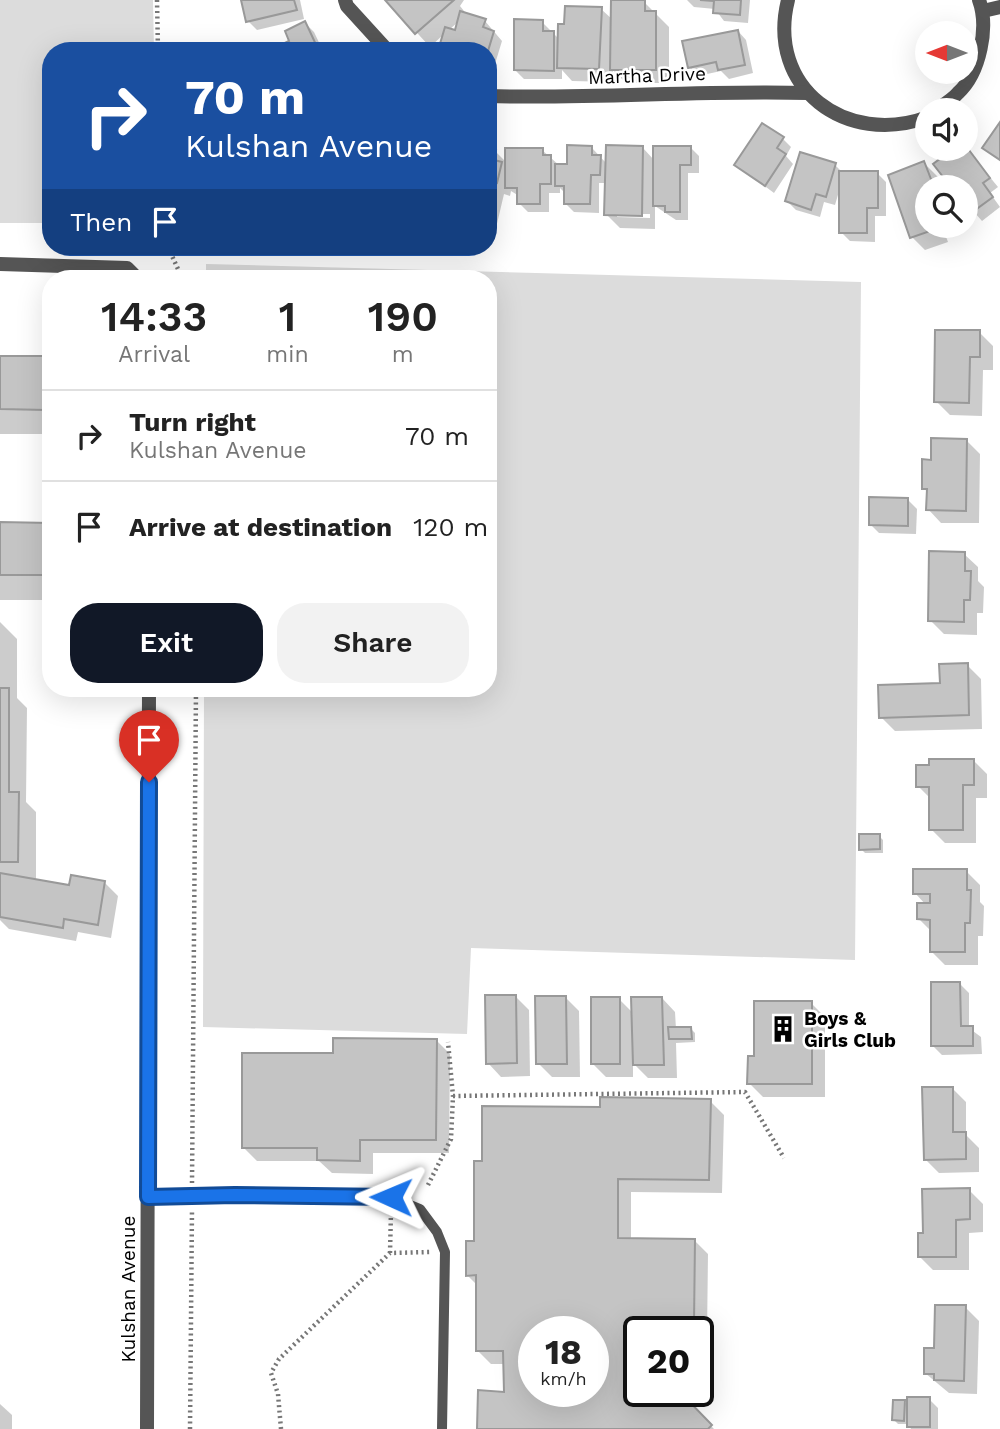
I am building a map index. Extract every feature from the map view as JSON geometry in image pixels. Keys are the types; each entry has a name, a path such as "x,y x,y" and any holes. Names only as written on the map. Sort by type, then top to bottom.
{"street":[{"path":"345,0 347,6 380,42"},
{"path":"788,0 783,21 788,59 808,93 842,119 884,127 915,120"},
{"path":"952,98 960,92 980,54 981,6 1000,7"},
{"name":"Martha Drive","path":"497,96 548,98 747,91 808,93"},
{"path":"0,264 88,270"},
{"name":"Kulshan Avenue","path":"147,1429 149,697"}],"lane":[{"path":"148,1197 391,1197 420,1209 437,1232 444,1252 442,1429"}],"path":[{"path":"158,0 158,42"},
{"path":"192,1186 196,697"},
{"path":"428,1185 451,1139 453,1096 448,1042"},
{"path":"453,1096 746,1092 784,1158"},
{"path":"190,1429 191,1218"},
{"path":"281,1429 278,1394 271,1373 279,1359 390,1252 444,1252"}],"shaded area":[{"path":"0,0 153,0 154,42 42,42 42,223 0,223"},
{"path":"206,264 424,270 206,270"},
{"path":"497,272 861,282 855,960 471,948 467,1034 203,1027 204,697 497,697"}],"building":[{"path":"241,0 294,0 297,10 246,22"},
{"path":"385,0 454,0 415,34"},
{"path":"611,0 645,0 645,11 656,11 656,70 610,70"},
{"path":"700,0 741,0 740,15 713,13 714,1"},
{"path":"565,6 602,7 599,69 557,68 558,24 564,24"},
{"path":"460,11 486,19 483,27 494,31 491,42 440,42 445,27 455,30"},
{"path":"514,19 543,20 543,31 554,31 554,71 514,70"},
{"path":"305,21 315,42 287,42 289,41 285,31"},
{"path":"738,30 745,65 718,70 716,62 688,68 682,41"},
{"path":"1000,122 1000,160 982,148"},
{"path":"762,123 784,137 777,148 786,154 765,186 734,165"},
{"path":"567,145 592,146 592,155 601,155 600,175 591,175 590,204 564,204 564,186 555,186 555,164 567,164"},
{"path":"606,145 643,146 642,216 604,215"},
{"path":"653,146 691,146 691,165 680,165 680,212 665,212 665,206 653,206"},
{"path":"505,148 543,148 543,155 551,155 551,184 540,184 540,204 517,204 517,188 505,188"},
{"path":"800,152 836,163 826,197 816,194 811,210 785,201"},
{"path":"497,161 502,162 497,183"},
{"path":"924,161 929,175 915,175 915,236 910,238 888,175"},
{"path":"937,161 977,161 990,178 983,183 993,197 978,208 978,175 942,175 933,164"},
{"path":"839,171 878,171 878,208 867,208 867,233 839,233"},
{"path":"935,330 980,330 980,357 970,357 969,403 934,402"},
{"path":"0,356 42,356 42,410 0,409"},
{"path":"931,438 967,439 966,511 926,510 927,489 922,489 922,459 931,460"},
{"path":"869,497 908,498 908,526 869,525"},
{"path":"0,522 42,523 42,575 0,575"},
{"path":"929,551 965,552 965,571 971,571 970,600 964,600 964,622 928,621"},
{"path":"968,663 969,715 879,718 878,685 940,683 939,664"},
{"path":"0,688 9,688 9,792 19,792 18,862 0,862"},
{"path":"929,759 974,759 974,785 963,785 963,830 929,830 929,787 916,787 916,765 929,765"},
{"path":"859,834 880,834 880,849 859,850"},
{"path":"913,869 967,869 967,890 971,890 970,923 965,923 965,952 930,952 930,920 917,919 917,903 930,903 930,894 913,894"},
{"path":"0,873 69,885 71,875 105,881 98,925 64,919 63,928 0,917"},
{"path":"931,982 960,982 961,1026 973,1026 973,1046 931,1046"},
{"path":"485,995 516,995 517,1063 486,1064"},
{"path":"535,996 566,996 567,1064 536,1064"},
{"path":"591,997 620,997 620,1064 591,1064"},
{"path":"631,997 662,997 664,1065 633,1065"},
{"name":"Boys & Girls Club","path":"754,1001 812,1001 812,1084 747,1084 748,1056 754,1056"},
{"path":"668,1027 691,1027 692,1039 669,1039"},
{"path":"333,1038 437,1039 436,1140 360,1140 360,1161 317,1160 317,1148 242,1148 242,1053 333,1053"},
{"path":"922,1087 953,1087 953,1132 966,1132 966,1159 924,1160"},
{"path":"600,1097 711,1099 709,1180 618,1179 618,1238 695,1239 694,1316 623,1316 623,1407 695,1407 712,1425 708,1429 477,1429 478,1390 504,1392 503,1351 476,1351 476,1275 466,1276 466,1241 474,1241 474,1161 482,1161 482,1106 600,1107"},
{"path":"970,1188 970,1219 956,1220 956,1257 918,1257 918,1233 923,1233 922,1189"},
{"path":"935,1305 966,1305 964,1381 934,1380 934,1374 924,1374 924,1348 934,1348"},
{"path":"907,1397 930,1397 930,1427 907,1427"},
{"path":"893,1400 905,1400 904,1421 892,1420"}],"place":[{"name":"Boys & Girls Club","path":"783,1029"}],"route":[{"path":"149,782 148,1197 391,1197"}]}
